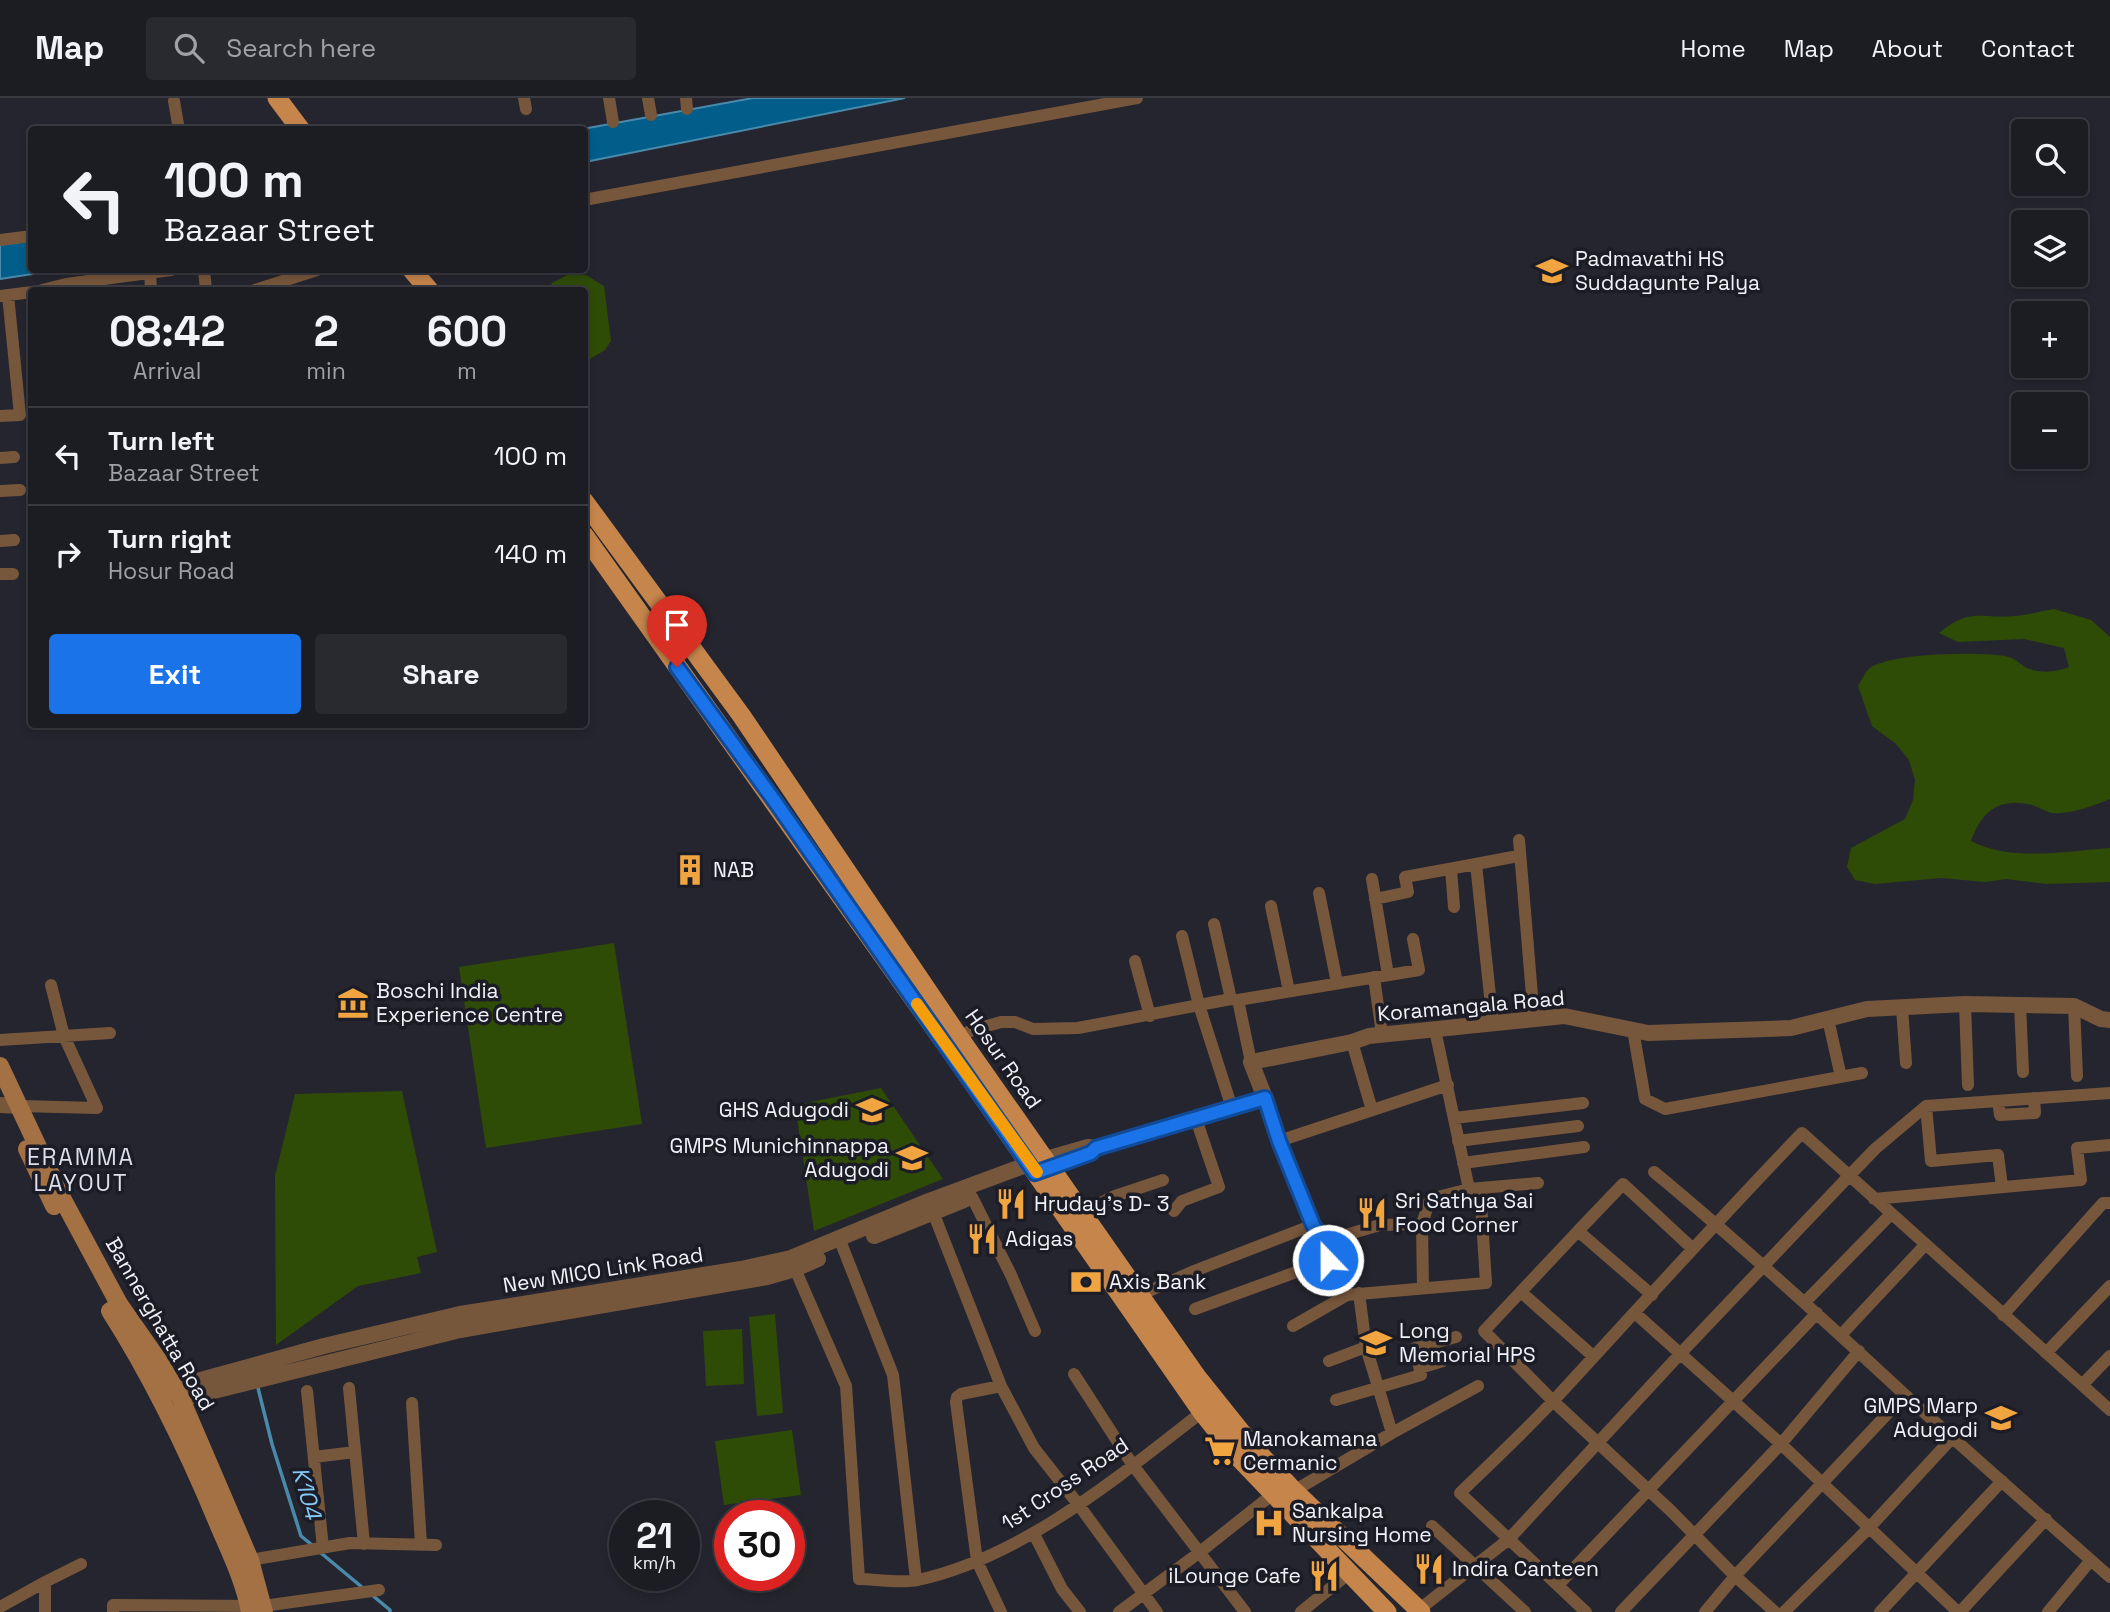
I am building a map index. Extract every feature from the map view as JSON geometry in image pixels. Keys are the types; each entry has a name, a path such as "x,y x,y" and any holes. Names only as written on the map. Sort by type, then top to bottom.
{"main road":[{"path":"263,98 283,126"},
{"path":"277,98 298,126"},
{"path":"415,273 426,287"},
{"name":"Hosur Road","path":"588,506 741,715 959,1037 1040,1167 1202,1412 1238,1457 1387,1612"},
{"name":"Hosur Road","path":"588,541 1040,1167 1082,1212 1197,1377 1235,1426 1294,1491 1419,1611"},
{"name":"Bannerghatta Road","path":"0,1066 7,1101 62,1198 101,1282 119,1304 170,1396 199,1476 242,1562 256,1609"}],"street":[{"path":"609,98 613,122"},
{"path":"648,98 651,115"},
{"path":"588,200 1137,98"},
{"path":"173,99 178,126"},
{"path":"0,240 28,236"},
{"path":"56,287 66,284 99,285 146,273"},
{"path":"272,287 309,273"},
{"path":"0,416 20,415 4,296 28,293"},
{"path":"0,458 14,457"},
{"path":"0,491 20,490"},
{"path":"0,541 15,540"},
{"path":"1519,840 1518,856 1534,1019"},
{"path":"1375,899 1408,892 1405,877 1518,856"},
{"path":"1476,864 1493,1024"},
{"path":"1451,869 1454,907"},
{"path":"1372,879 1388,975"},
{"path":"1319,893 1338,983"},
{"path":"1270,906 1289,991"},
{"path":"1214,924 1251,1062 1313,1225 1325,1241 1328,1260 1353,1294 1392,1433"},
{"path":"1182,936 1199,1005 1231,1108"},
{"path":"959,1037 970,1031 1001,1023 1015,1022 1033,1029 1078,1028 1199,1005 1419,970 1413,939"},
{"path":"1135,961 1150,1016"},
{"path":"1374,977 1382,1034"},
{"path":"7,1101 97,1108 64,1036 51,985"},
{"path":"1965,1004 1968,1085"},
{"name":"Koramangala Road","path":"1251,1062 1382,1034 1564,1016 1648,1033 1791,1028 1867,1009 1965,1004 2074,1006 2101,1019 2110,1020"},
{"path":"2020,1004 2022,1072"},
{"path":"2074,1006 2077,1076"},
{"path":"1902,1008 1906,1063"},
{"path":"1828,1019 1841,1077"},
{"path":"1293,1326 1353,1294 1486,1283 1475,1188 1463,1163 1435,1030"},
{"path":"1633,1030 1645,1099 1665,1109 1862,1073"},
{"path":"0,1040 110,1033"},
{"path":"1352,1042 1372,1110"},
{"path":"1279,1141 1448,1085"},
{"path":"1419,1611 1509,1539 1875,1149 1926,1106 2110,1093"},
{"path":"1040,1167 1265,1098"},
{"path":"1454,1118 1583,1103"},
{"path":"1926,1106 1931,1161 1998,1155 2002,1187"},
{"path":"1174,1211 1182,1200 1219,1187 1196,1119"},
{"path":"1458,1141 1578,1126"},
{"path":"1586,1612 1460,1493 1553,1401 1801,1133 2110,1410"},
{"path":"1874,1199 2081,1180 2077,1148 2110,1144"},
{"path":"1463,1163 1584,1147"},
{"name":"New MICO Link Road","path":"841,1243 933,1212 1040,1167"},
{"name":"New MICO Link Road","path":"170,1396 324,1346 460,1314 741,1269 793,1264 1040,1167"},
{"path":"1654,1172 1716,1222 2110,1577"},
{"path":"1082,1212 1128,1191 1163,1180"},
{"path":"1423,1288 1422,1224 1430,1199 1475,1188 1538,1183"},
{"path":"1693,1249 1623,1184 1484,1331 1553,1401 1775,1612"},
{"path":"972,1197 1011,1275 1035,1331"},
{"path":"2003,1315 2103,1203 2110,1203"},
{"path":"933,1212 1001,1386 1034,1448 1157,1612"},
{"path":"1805,1302 1891,1214"},
{"path":"1325,1241 1380,1225 1422,1224"},
{"path":"1140,1295 1313,1225"},
{"path":"1578,1231 1652,1295"},
{"path":"841,1243 894,1375 916,1580"},
{"path":"1841,1335 1925,1245"},
{"path":"1195,1309 1328,1260"},
{"name":"1st Cross Road","path":"793,1264 846,1386 859,1579 916,1580 977,1561 1034,1534 1202,1412"},
{"path":"2046,1353 2110,1286"},
{"path":"1521,1292 1593,1356"},
{"path":"1634,1313 1781,1444 1959,1612 2046,1519"},
{"path":"1558,1586 1817,1313"},
{"path":"1336,1400 1421,1375 1415,1348 1456,1337"},
{"path":"1329,1360 1366,1347"},
{"path":"1621,1612 1781,1444 1859,1351"},
{"path":"2082,1385 2110,1356"},
{"path":"1420,1368 1443,1361"},
{"path":"1074,1374 1132,1464 1245,1612"},
{"path":"1001,1386 961,1394 956,1402 977,1561 1001,1612"},
{"path":"1294,1491 1478,1386"},
{"path":"349,1388 365,1544"},
{"path":"307,1391 319,1549"},
{"path":"1705,1612 1735,1576 1905,1395"},
{"path":"412,1404 421,1544"},
{"path":"1784,1612 1953,1437"},
{"path":"314,1457 355,1452"},
{"path":"1880,1612 2002,1481"},
{"path":"1119,1612 1273,1494"},
{"path":"1432,1526 1525,1612"},
{"path":"1034,1534 1062,1590 1080,1612"},
{"path":"242,1562 365,1544 436,1545"},
{"path":"2049,1612 2091,1560"},
{"path":"0,1607 80,1564"},
{"path":"1301,1612 1348,1574"},
{"path":"45,1582 45,1612"},
{"path":"113,1609 256,1609 379,1590"}],"green space":[{"path":"569,274 586,275 604,286 611,341 605,350 588,360 588,287 550,287 552,283"},
{"path":"2054,609 2091,620 2110,637 2110,799 2082,809 2059,813 2020,803 2001,805 1986,814 1971,841 2003,851 2021,853 2110,848 2110,882 2047,884 2006,879 1985,882 1941,878 1875,884 1855,880 1847,867 1851,848 1905,819 1913,800 1915,780 1909,760 1896,744 1872,726 1858,686 1866,672 1881,663 1897,659 1960,654 2009,657 2027,668 2043,672 2069,667 2064,648 2024,639 1958,642 1939,633 1968,617 2016,616"},
{"path":"614,943 642,1124 486,1148 459,967"},
{"path":"881,1088 943,1179 814,1231 795,1105"},
{"path":"402,1091 437,1252 417,1257 421,1273 358,1286 276,1345 275,1176 295,1094"},
{"path":"775,1314 783,1413 757,1416 749,1317"},
{"path":"742,1329 744,1384 706,1386 703,1331"},
{"path":"792,1430 801,1495 762,1500 723,1500 715,1441"}],"water":[{"path":"753,98 905,98 588,161 588,128"},
{"path":"28,240 28,273 39,273 0,279 0,245"}],"waterway":[{"name":"K104","path":"258,1388 272,1444 301,1536 312,1545"},
{"name":"K104","path":"321,1553 363,1588"},
{"name":"K104","path":"372,1595 390,1612"}],"slow traffic":[{"path":"917,1004 1035,1173 1037,1172"}],"place":[{"name":"Padmavathi HS Suddagunte Palya","path":"1552,271"},
{"name":"NAB","path":"690,870"},
{"name":"Boschi India Experience Centre","path":"353,1003"},
{"name":"GHS Adugodi","path":"872,1110"},
{"name":"GMPS Munichinnappa Adugodi","path":"912,1158"},
{"name":"Hruday's D- 3","path":"1011,1204"},
{"name":"Sri Sathya Sai Food Corner","path":"1372,1213"},
{"name":"Adigas","path":"982,1239"},
{"name":"Axis Bank","path":"1086,1282"},
{"name":"Long Memorial HPS","path":"1376,1343"},
{"name":"GMPS Marp Adugodi","path":"2001,1418"},
{"name":"Manokamana Cermanic","path":"1220,1451"},
{"name":"Sankalpa Nursing Home","path":"1269,1523"},
{"name":"Indira Canteen","path":"1429,1569"},
{"name":"iLounge Cafe","path":"1324,1576"}],"district":[{"name":"ERAMMA LAYOUT","path":"81,1170"}],"route":[{"path":"677,667 776,803 1035,1173 1091,1153 1096,1148 1265,1098 1279,1141 1313,1225 1325,1241 1328,1260"}]}
